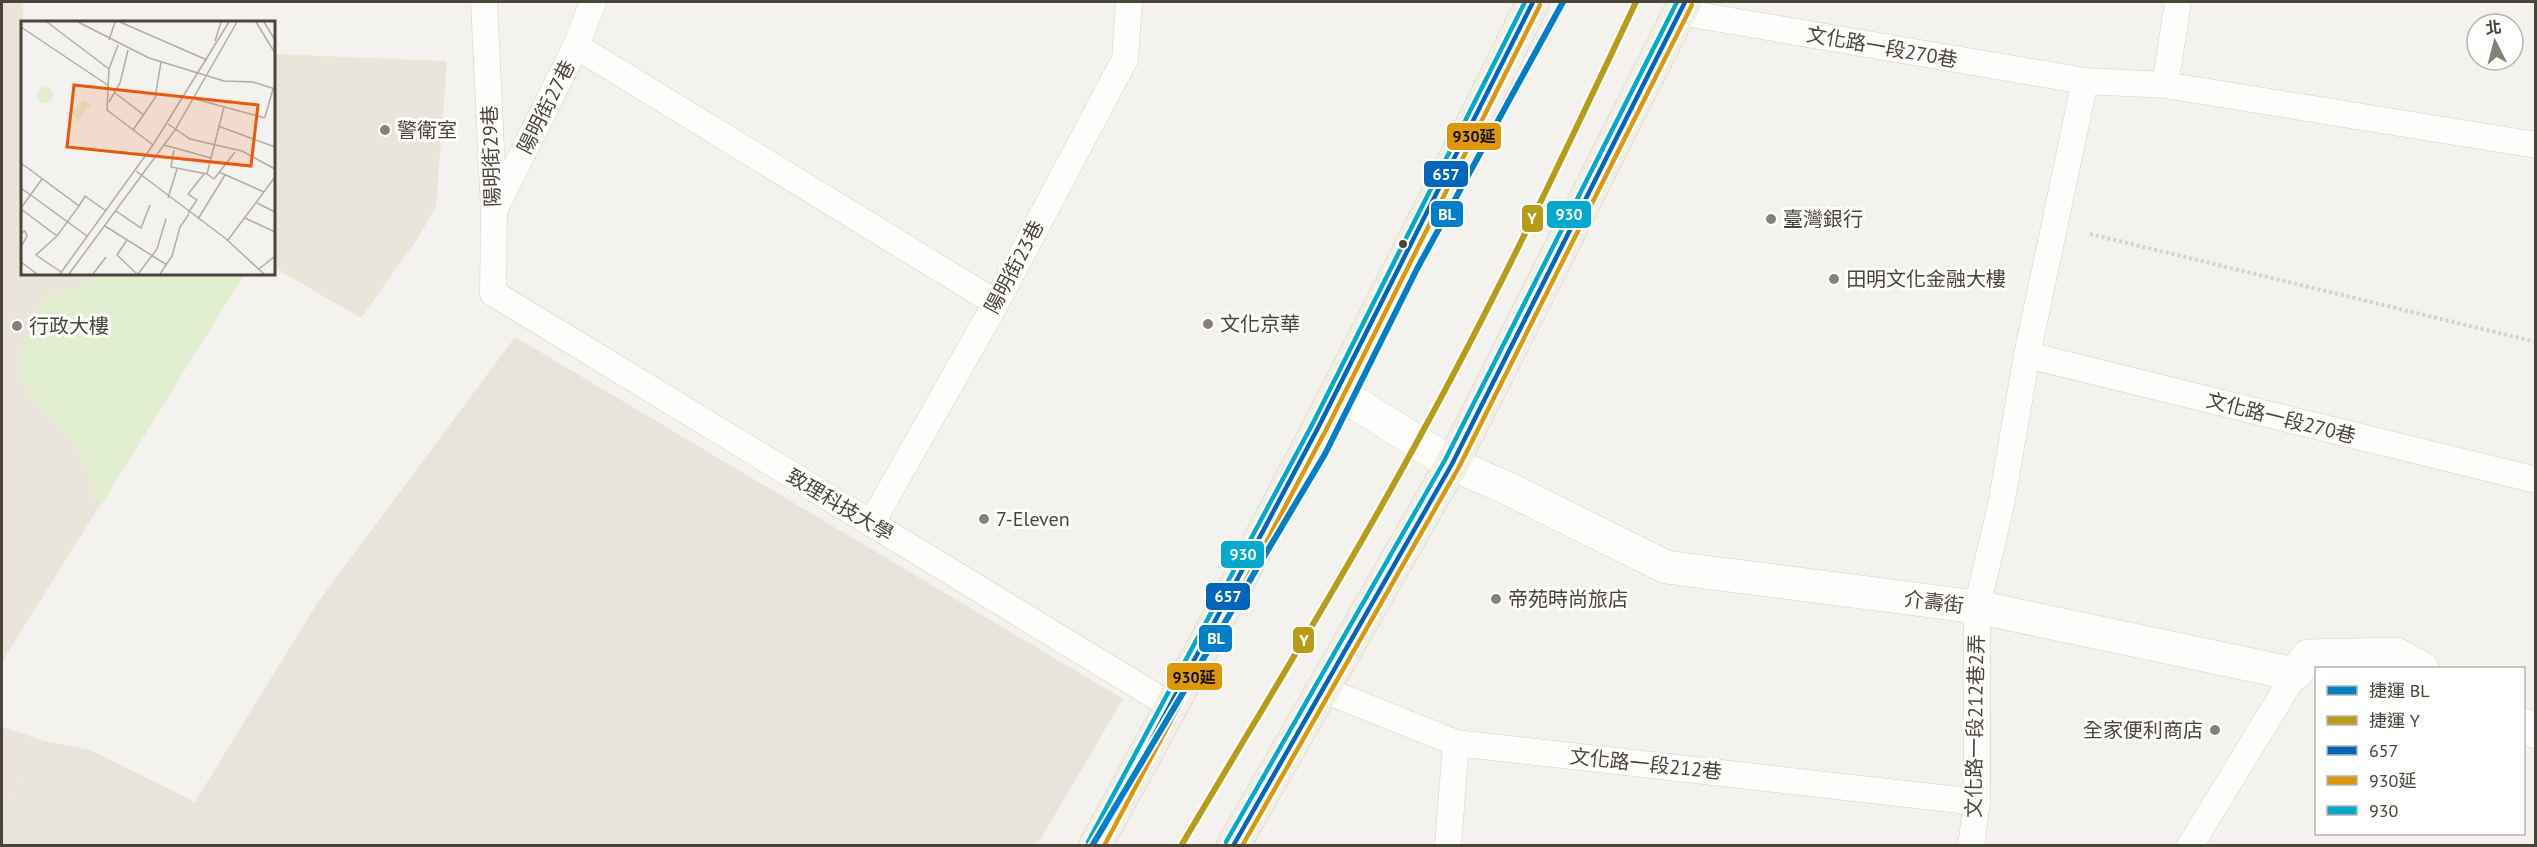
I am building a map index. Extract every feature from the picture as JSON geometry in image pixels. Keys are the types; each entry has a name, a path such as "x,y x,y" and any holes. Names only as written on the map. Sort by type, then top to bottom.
{"main road":[{"path":"1095,846 1173,706 1338,392 1533,2"},
{"path":"1233,846 1452,464 1682,7"}],"street":[{"name":"介壽街","path":"1338,392 1452,464 1509,489 1666,567 1977,607 2295,674"},
{"path":"2295,674 2308,656 2396,654 2419,667"}],"lane":[{"name":"陽明街29巷","path":"484,2 494,210 493,293 507,303"},
{"name":"陽明街27巷","path":"494,210 576,46 593,2"},
{"name":"陽明街23巷","path":"871,524 996,303 1125,59 1129,2"},
{"path":"2165,85 2178,2"},
{"name":"文化路一段270巷","path":"1682,7 2085,81 2165,85 2535,145"},
{"path":"576,46 996,303"},
{"path":"1977,607 2001,505 2027,355 2085,81"},
{"name":"致理科技大學","path":"507,303 1173,706"},
{"name":"文化路一段270巷","path":"2027,355 2535,480"},
{"name":"文化路一段212巷2弄","path":"1971,846 1977,802 1977,607"},
{"path":"2190,846 2295,674"},
{"name":"文化路一段212巷","path":"1324,690 1456,743 1977,802"},
{"path":"1448,846 1456,743"}],"path":[{"path":"2054,225 2535,342"}],"shaded area":[{"path":"2,2 23,2 23,21 21,21 21,274 244,274 2,662"},
{"path":"274,54 447,61 436,207 416,241 361,318 274,268"},
{"path":"515,337 1123,699 1037,845 2,846 2,824 45,741 90,750 195,802 316,605"},
{"path":"2,727 45,741 2,824"}],"green space":[{"path":"101,274 244,274 98,510 84,463 79,454 63,429 29,392 19,372 19,361 26,337 44,296 60,294 89,282"}],"metro line":[{"name":"BL","path":"1092,846 1325,454 1418,267 1563,2"},
{"name":"Y","path":"1181,846 1335,586 1424,429 1507,271 1636,2"}],"transit line":[{"name":"930","path":"1088,842 1313,423 1525,2"},
{"name":"657","path":"1095,846 1319,426 1533,2"},
{"name":"930","path":"1226,842 1445,460 1677,2"},
{"name":"657","path":"1233,846 1452,464 1685,2"},
{"name":"930延","path":"1104,846 1326,430 1540,5"},
{"name":"930延","path":"1242,846 1459,467 1692,5"}],"place":[{"name":"警衛室","path":"385,130"},
{"name":"臺灣銀行","path":"1771,219"},
{"name":"田明文化金融大樓","path":"1834,279"},
{"name":"文化京華","path":"1208,324"},
{"name":"行政大樓","path":"17,326"},
{"name":"7-Eleven","path":"984,519"},
{"name":"帝苑時尚旅店","path":"1496,599"},
{"name":"全家便利商店","path":"2215,730"}]}
